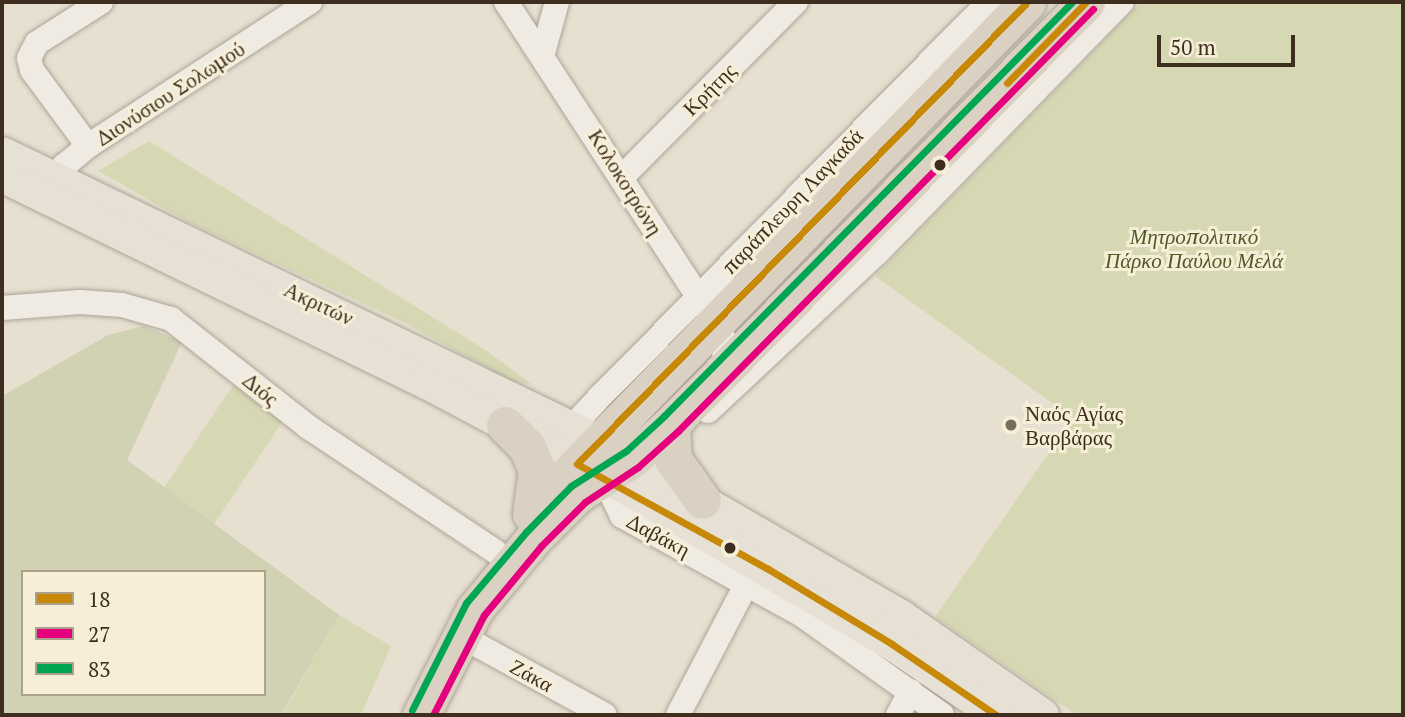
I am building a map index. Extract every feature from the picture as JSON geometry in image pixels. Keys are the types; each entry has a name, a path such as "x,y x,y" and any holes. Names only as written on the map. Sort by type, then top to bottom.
{"highway":[{"path":"421,715 459,635 511,564 568,503 596,454 706,310 1027,2"},
{"path":"398,715 440,629 496,552 530,514 596,454 671,424 1087,2"},
{"path":"671,424 673,459 702,499"},
{"path":"505,425 527,447 537,470 530,514"}],"main road":[{"name":"Ακριτών","path":"2,153 51,189 505,425 596,454"},
{"name":"Ακριτών","path":"2,176 51,189 596,454"},
{"path":"596,454 702,499 901,616 1043,715"},
{"name":"Δαβάκη","path":"596,454 996,715"}],"street":[{"path":"88,146 32,70 29,58 37,43 101,2"},
{"name":"Διονύσιου Σολωμού","path":"51,189 88,146 310,2"},
{"name":"Κολοκοτρώνη","path":"506,2 542,53 723,338 726,370"},
{"path":"542,53 557,2"},
{"name":"Κρήτης","path":"622,177 796,2"},
{"name":"παράπλευρη Λαγκαδά","path":"596,454 596,401 706,310 989,2"},
{"path":"671,424 693,426 877,253 1122,2"},
{"name":"Διός","path":"2,308 80,302 138,308 171,319 308,427 496,552"},
{"name":"Δαβάκη","path":"596,454 622,516 813,622 942,715"},
{"path":"678,715 747,583"},
{"name":"Ζάκα","path":"459,635 605,715"},
{"path":"898,715 911,691"}],"green space":[{"name":"Μητροπολιτικό Πάρκο Παύλου Μελά","path":"1141,2 1403,2 1403,715 1077,715 935,617 1073,418 875,276"},
{"path":"149,141 487,351 531,384 513,382 401,321 192,224 98,171"},
{"path":"144,326 182,342 127,460 339,615 281,715 2,715 2,396 108,335"},
{"path":"236,381 285,418 214,524 164,488"},
{"path":"339,615 391,646 361,715 282,715"}],"transit line":[{"name":"18","path":"996,715 892,644 768,569 577,464 1027,2"},
{"name":"83","path":"412,710 466,603 526,532 571,486 626,451 664,416 1072,2"},
{"name":"18","path":"1007,83 1086,2"},
{"name":"27","path":"433,715 484,615 541,546 585,502 638,467 678,431 1093,9"}],"place":[{"name":"Ναός Αγίας Βαρβάρας","path":"1011,425"}]}
